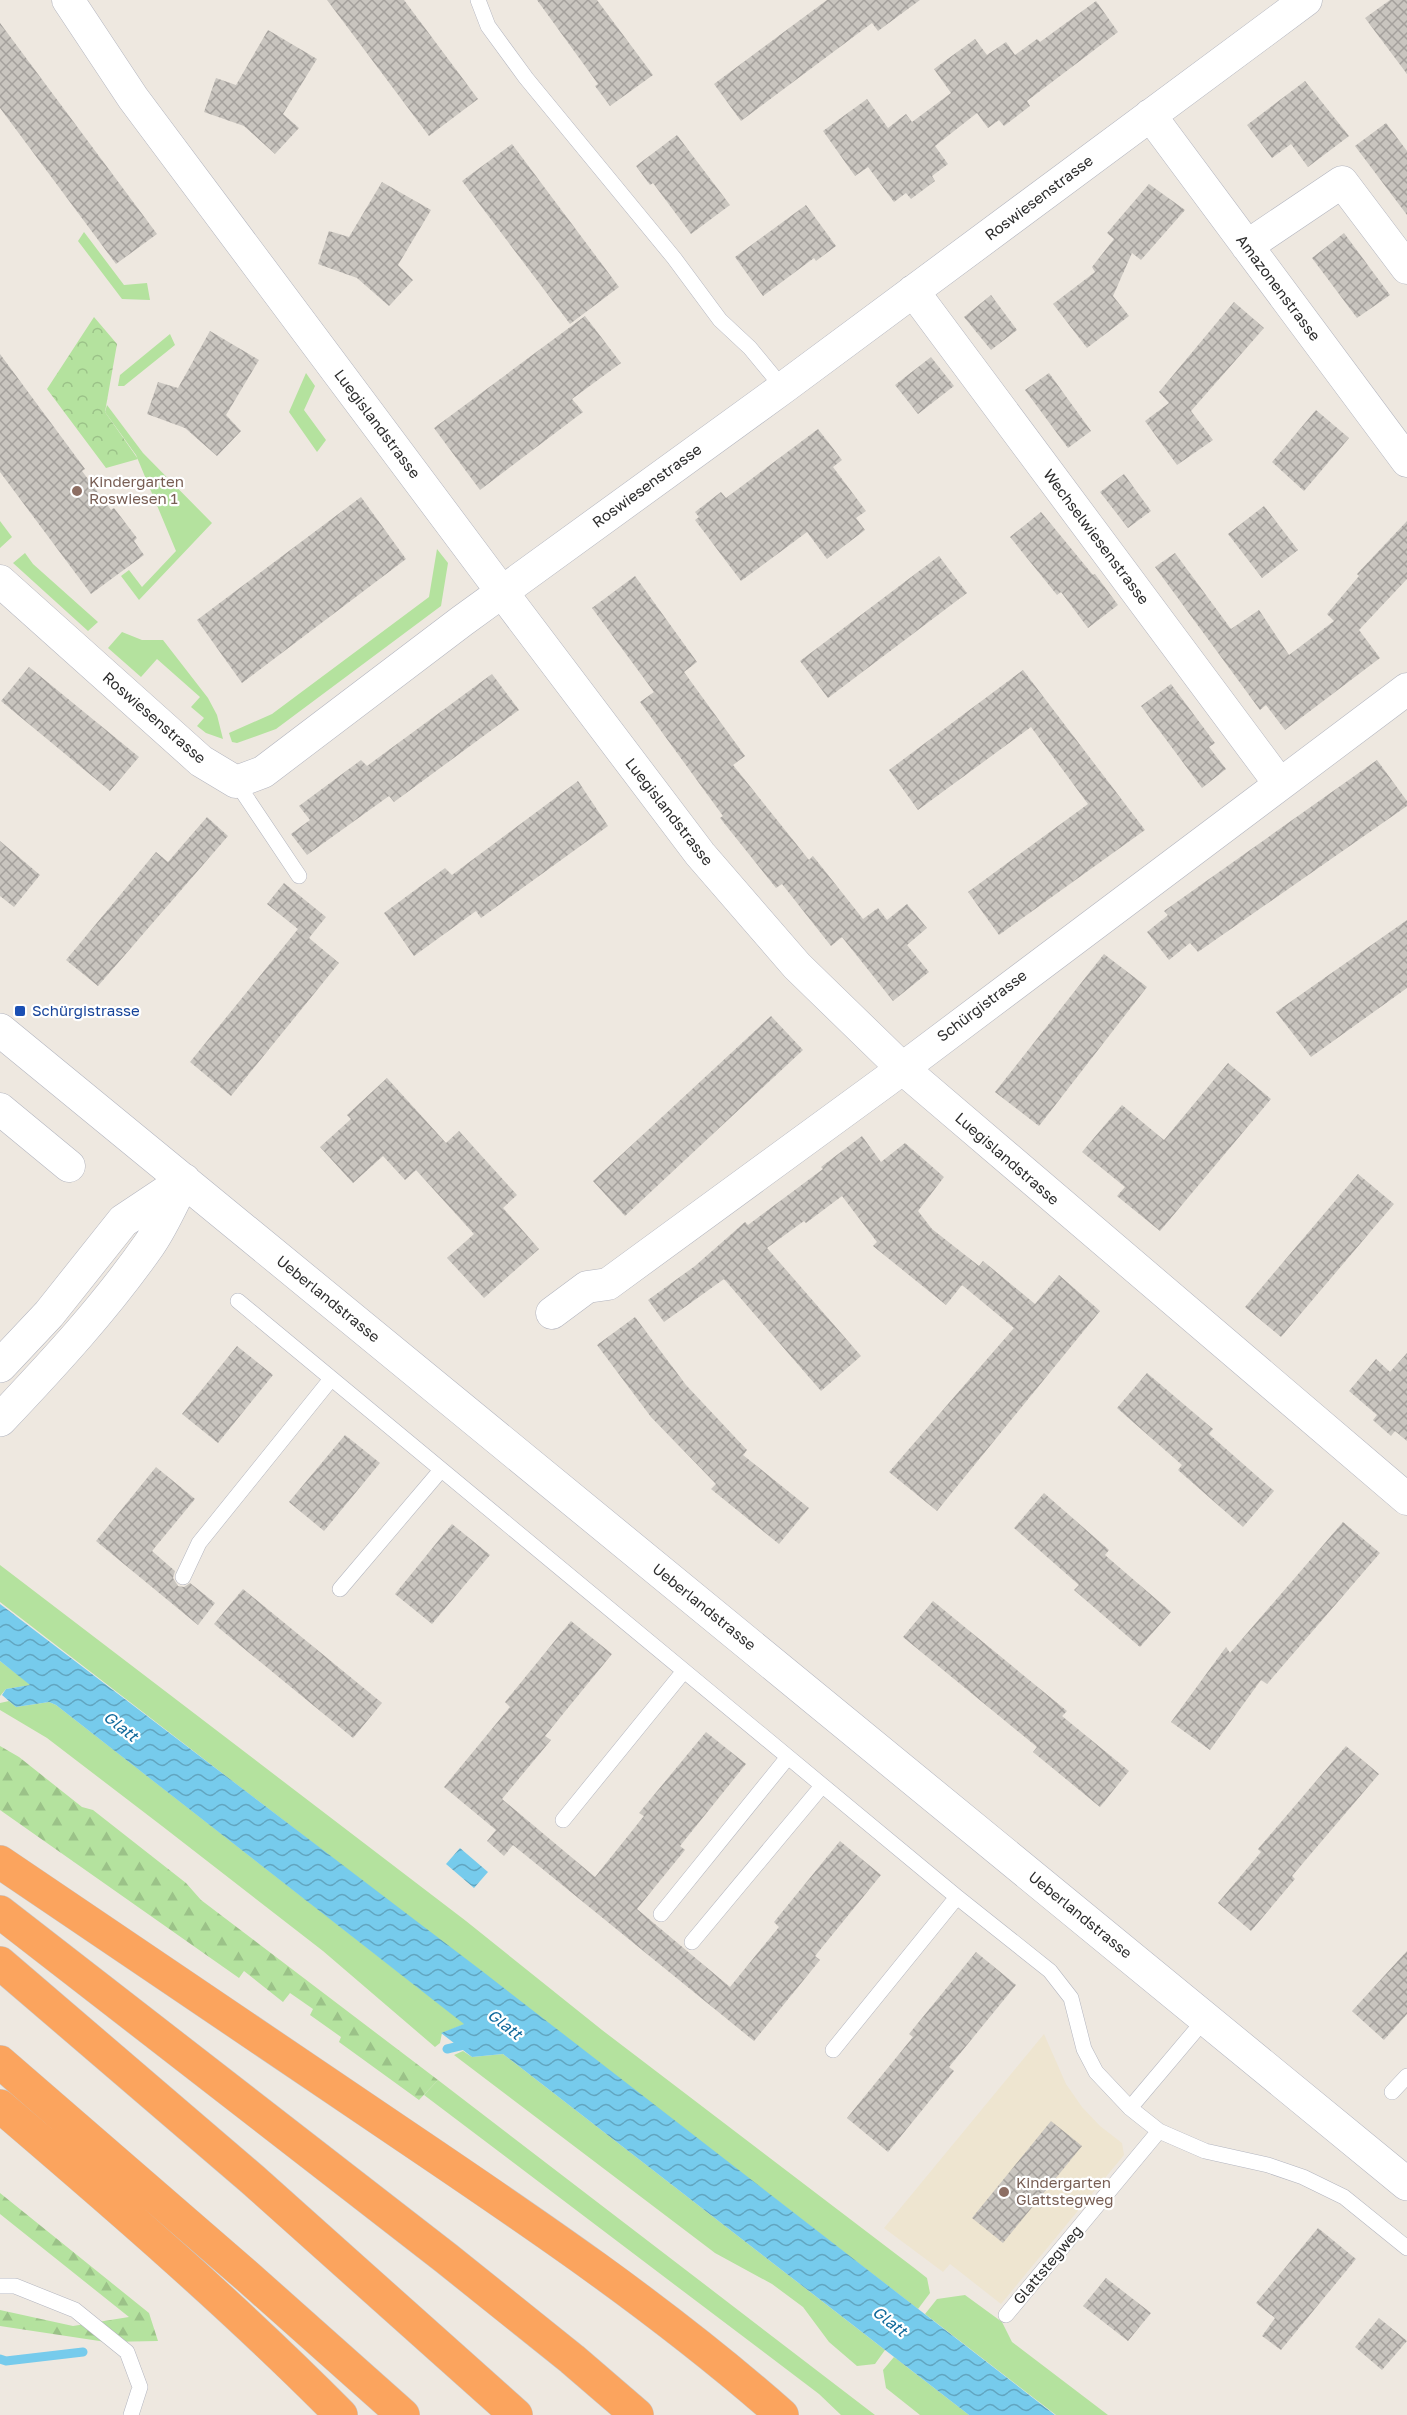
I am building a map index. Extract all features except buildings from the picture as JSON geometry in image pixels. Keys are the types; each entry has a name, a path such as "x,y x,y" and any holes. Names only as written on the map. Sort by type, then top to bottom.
{"highway":[{"path":"0,1862 610,2278 685,2333 782,2415"},
{"path":"0,1912 436,2251 572,2359 637,2415"},
{"path":"0,1963 252,2179 516,2415"},
{"path":"0,2062 403,2415"},
{"path":"0,2106 175,2257 292,2365 342,2415"}],"street":[{"name":"Luegislandstrasse","path":"68,0 132,98 502,592 700,854 797,966 902,1068 1407,1498"},
{"name":"Roswiesenstrasse","path":"0,581 201,761 236,782 263,772 502,592 783,388 1306,0"},
{"name":"Amazonenstrasse","path":"1150,116 1407,461"},
{"path":"1247,246 1342,182 1407,268"},
{"name":"Wechselwiesenstrasse","path":"913,291 1279,783"},
{"name":"Schürgistrasse","path":"552,1313 587,1287 608,1284 902,1068 1279,783 1406,692"},
{"name":"Ueberlandstrasse","path":"0,1030 1407,2184"},
{"path":"0,1109 69,1166"},
{"path":"0,1366 49,1314 123,1221 184,1180"},
{"path":"0,1420 73,1342 150,1243 184,1180"}],"lane":[{"path":"478,0 488,26 526,78 674,258 720,320 750,348 783,388"},
{"path":"236,782 299,876"},
{"path":"238,1301 822,1786 1050,1971 1071,1998 1084,2049 1096,2072 1130,2108 1159,2131 1205,2151 1268,2165 1303,2176 1344,2197 1407,2248"},
{"path":"183,1577 199,1543 331,1379"},
{"path":"340,1589 441,1470"},
{"path":"562,1820 684,1671"},
{"path":"661,1914 788,1757"},
{"path":"692,1942 822,1786"},
{"path":"833,2050 957,1897"},
{"path":"1130,2108 1206,2018"},
{"path":"1392,2092 1407,2076"},
{"name":"Glattstegweg","path":"1006,2315 1159,2131"},
{"path":"0,2286 15,2286 75,2310 127,2352 140,2387 130,2415"}],"shaded area":[{"name":"Kindergarten Glattstegweg","path":"1044,2034 1066,2084 1082,2107 1100,2126 1122,2143 1124,2155 1001,2304 950,2264 943,2272 884,2228"}],"green space":[{"path":"84,232 124,285 147,283 150,300 122,299 78,241"},
{"path":"94,317 117,344 105,412 138,459 106,468 47,389"},
{"path":"170,334 175,345 124,386 118,386 120,375"},
{"path":"306,373 315,386 304,410 326,440 317,452 289,412"},
{"path":"107,405 143,453 212,523 139,600 121,576 129,570 142,587 176,551 136,455 105,412"},
{"path":"0,521 12,537 0,548"},
{"path":"437,549 448,563 441,606 276,729 237,743 232,742 229,733 272,714 429,597"},
{"path":"25,553 33,564 98,622 88,631 13,563"},
{"path":"122,632 142,640 163,640 208,698 217,715 223,739 206,733 197,726 204,718 191,707 200,697 157,659 141,677 108,648"},
{"path":"0,1565 466,1921 602,2030 927,2278 930,2293 918,2309 0,1602"},
{"path":"0,1661 31,1685 6,1689 0,1696"},
{"path":"9,1701 16,1707 49,1702 56,1705 465,2024 442,2033 440,2043 435,2047 323,1951 162,1826 47,1738 0,1710 0,1703"},
{"path":"0,1746 19,1757 82,1807 93,1810 186,1883 201,1900 438,2080 419,2100 339,2042 341,2037 310,2015 313,2009 290,1993 283,2002 244,1971 239,1978 0,1810"},
{"path":"463,2051 472,2057 503,2054 885,2350 875,2364 857,2366 829,2342 803,2307 772,2284 715,2253 454,2055"},
{"path":"438,2080 875,2415 841,2415 819,2394 424,2095"},
{"path":"0,2193 149,2313 158,2341 106,2342 0,2326 0,2310 73,2326 129,2317 0,2214"},
{"path":"965,2295 1002,2322 1012,2342 1108,2415 1056,2415 925,2314 937,2299"},
{"path":"894,2357 969,2415 920,2415 886,2388 883,2370"}],"water":[{"name":"Glatt","path":"0,1604 482,1971 1055,2415 969,2415 503,2054 472,2057 441,2033 464,2024 56,1705 49,1702 16,1707 2,1695 6,1689 30,1685 0,1661"},
{"path":"460,1848 488,1872 474,1888 446,1864"}],"waterway":[{"path":"447,2049 468,2044"},
{"path":"0,2359 6,2361 83,2352"}],"place":[{"name":"Kindergarten Roswiesen 1","path":"77,491"},
{"name":"Schürgistrasse","path":"20,1011"},
{"name":"Kindergarten Glattstegweg","path":"1004,2192"}]}
